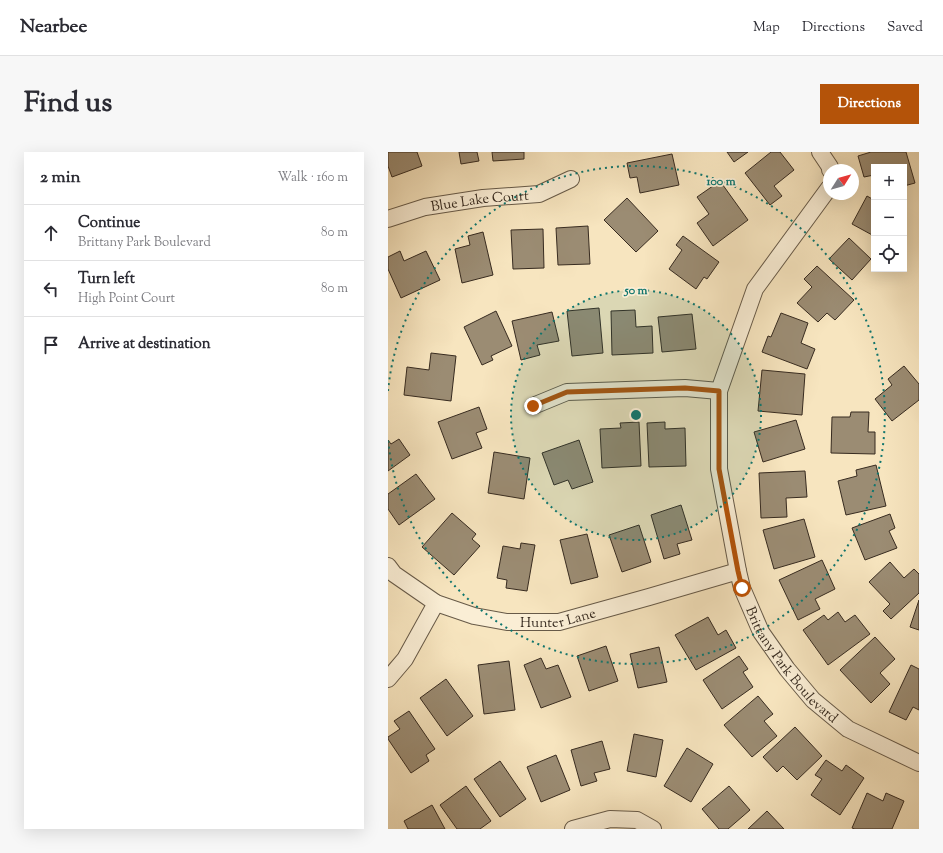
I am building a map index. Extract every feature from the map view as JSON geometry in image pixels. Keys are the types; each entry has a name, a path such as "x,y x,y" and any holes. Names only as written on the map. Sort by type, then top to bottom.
{"street":[{"path":"820,152 828,164"},
{"name":"Blue Lake Court","path":"388,219 425,207 483,198 539,194 571,179"},
{"name":"Brittany Park Boulevard","path":"823,196 755,289 719,391 719,469 742,588 761,632 787,668 813,700 848,729 919,763"},
{"path":"533,406 567,392 685,388 719,391"},
{"name":"Hunter Lane","path":"388,566 394,574 436,603 474,616 508,622 559,622 738,571"},
{"path":"388,679 405,659 436,603"},
{"path":"573,829 610,819 637,820 653,829"}],"building":[{"path":"388,152 417,152 422,166 392,177 388,166"},
{"path":"459,152 477,152 479,161 461,164"},
{"path":"492,152 524,152 524,159 493,161"},
{"path":"727,152 748,152 734,162"},
{"path":"771,152 780,152 794,170 774,186 782,196 770,205 745,173"},
{"path":"871,152 906,152 915,183 907,185 907,164 871,164 871,176 864,177 858,156"},
{"path":"672,154 679,185 640,193 637,177 630,178 627,163"},
{"path":"720,181 748,220 713,246 697,223 709,214 697,197"},
{"path":"867,196 871,198 871,234 852,224"},
{"path":"627,198 658,231 636,252 604,220"},
{"path":"588,226 590,264 558,265 556,228"},
{"path":"543,229 544,268 513,269 511,230"},
{"path":"483,232 493,275 462,283 455,249 470,245 468,236"},
{"path":"683,236 719,262 707,279 704,277 696,289 669,269 682,250 676,245"},
{"path":"849,238 871,259 852,280 829,259"},
{"path":"400,251 404,261 426,251 440,280 401,298 388,269 388,257"},
{"path":"817,266 854,300 835,320 827,313 818,322 797,303 812,287 804,279"},
{"path":"599,308 603,353 572,356 567,311"},
{"path":"635,310 636,327 652,326 653,353 612,355 611,311"},
{"path":"496,311 512,346 491,356 493,360 482,365 464,327"},
{"path":"552,312 559,341 537,345 540,355 521,360 512,321"},
{"path":"781,313 808,323 801,343 815,349 807,369 762,352 768,336 771,337"},
{"path":"692,314 696,349 662,352 658,317"},
{"path":"431,353 456,356 451,401 404,395 407,367 429,370"},
{"path":"904,366 919,384 919,400 892,421 875,399 892,385 888,379"},
{"path":"762,370 805,374 802,415 758,411"},
{"path":"479,407 487,429 476,433 482,448 452,459 438,422"},
{"path":"851,412 869,412 868,432 875,432 875,454 831,453 832,417 850,417"},
{"path":"796,420 805,449 763,462 754,432"},
{"path":"639,422 641,466 602,468 600,429 621,428 620,423"},
{"path":"665,422 665,429 685,428 686,466 649,467 647,423"},
{"path":"399,439 410,455 388,471 388,440 391,444"},
{"path":"579,440 593,482 572,489 568,480 554,485 542,453"},
{"path":"494,452 530,458 524,499 488,493"},
{"path":"876,465 886,506 846,515 838,481 857,476 856,470"},
{"path":"805,471 807,497 786,498 787,517 761,518 759,473"},
{"path":"416,474 435,499 399,525 388,509 388,494"},
{"path":"681,505 692,540 677,544 680,554 664,559 651,515"},
{"path":"452,513 476,534 472,539 480,546 454,575 422,547"},
{"path":"890,514 895,528 889,531 897,548 865,560 852,528"},
{"path":"804,519 815,557 774,569 763,530"},
{"path":"639,525 651,562 622,572 609,535"},
{"path":"587,534 598,577 571,584 560,540"},
{"path":"521,543 535,545 527,591 506,588 507,580 497,578 503,546 520,549"},
{"path":"822,560 835,589 815,599 820,609 798,620 779,580"},
{"path":"890,562 904,578 914,569 919,574 919,593 891,619 883,611 890,604 869,582"},
{"path":"919,600 919,630 910,627"},
{"path":"838,612 845,622 855,615 870,634 828,665 803,630 824,615 828,620"},
{"path":"708,617 718,635 726,630 736,648 696,670 675,635"},
{"path":"875,637 895,659 880,673 890,684 871,703 840,670"},
{"path":"606,646 618,681 589,691 577,656"},
{"path":"659,647 667,682 638,688 630,654"},
{"path":"739,656 748,669 743,672 753,687 722,709 703,680"},
{"path":"541,658 546,669 558,665 571,697 541,708 524,665"},
{"path":"509,661 515,710 484,714 478,665"},
{"path":"911,665 919,669 919,710 913,707 906,720 889,712"},
{"path":"446,679 473,716 447,736 420,698"},
{"path":"758,696 773,714 764,721 777,736 752,757 724,725"},
{"path":"409,711 435,749 426,755 429,761 411,773 388,739 388,737 400,729 394,721"},
{"path":"795,727 822,756 797,780 783,766 777,772 763,757"},
{"path":"634,734 663,740 656,777 627,771"},
{"path":"602,741 610,769 594,773 597,781 581,786 571,750"},
{"path":"687,748 713,764 691,802 664,786"},
{"path":"556,755 570,790 541,802 527,767"},
{"path":"826,760 842,771 846,765 864,778 840,815 811,795 822,779 815,775"},
{"path":"500,761 526,799 500,817 474,779"},
{"path":"466,786 491,821 480,829 457,829 440,805"},
{"path":"729,786 750,810 728,829 719,829 702,809"},
{"path":"867,793 883,801 886,793 904,801 892,829 852,828"},
{"path":"432,805 445,829 408,829 404,821"},
{"path":"767,811 784,829 748,829"}],"route":[{"path":"533,406 567,392 685,388 719,391 719,469 742,588"}]}
